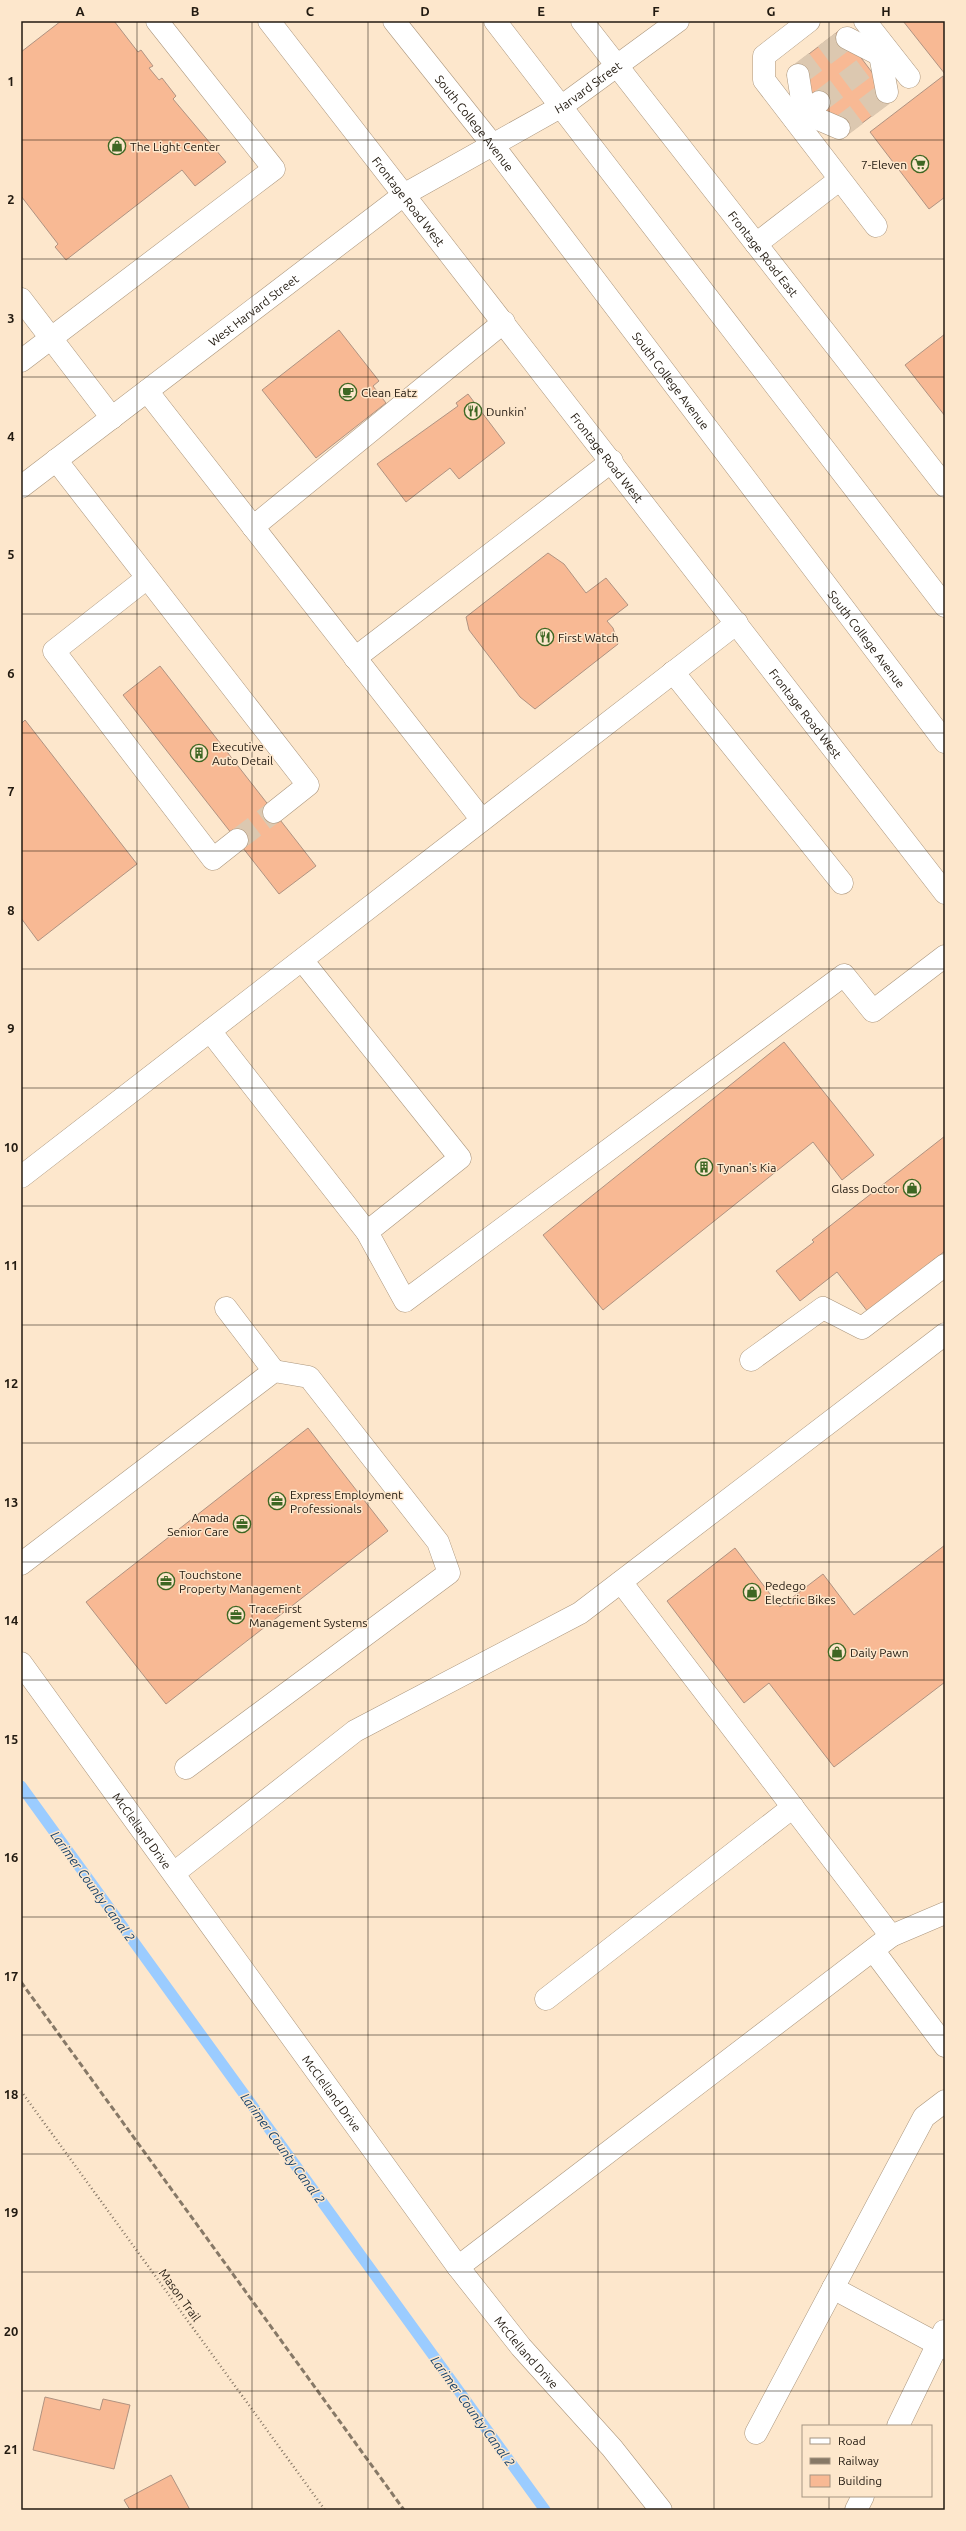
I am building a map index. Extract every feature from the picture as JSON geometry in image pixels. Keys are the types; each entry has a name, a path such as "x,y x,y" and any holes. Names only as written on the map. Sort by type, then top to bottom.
{"main road":[{"path":"21,361 274,169 157,21"},
{"name":"Frontage Road West","path":"270,21 945,893"},
{"name":"South College Avenue","path":"394,21 492,144 945,742"},
{"path":"494,21 562,106 945,606"},
{"name":"Frontage Road East","path":"582,21 945,486"},
{"name":"Harvard Street","path":"492,144 562,106 618,67 678,21"},
{"path":"810,21 764,56 764,80 806,112 839,128"},
{"path":"865,21 878,57 887,92"},
{"path":"847,38 909,77"},
{"path":"798,75 806,112 839,180 876,226"},
{"name":"West Harvard Street","path":"21,487 405,194 492,144"},
{"path":"756,244 839,180"},
{"path":"21,299 112,418"},
{"path":"253,527 504,322"},
{"path":"147,392 482,820"},
{"path":"56,460 308,785 274,812"},
{"path":"355,658 612,462"},
{"path":"147,578 54,651 213,859 237,840"},
{"path":"21,1177 736,623"},
{"path":"673,672 842,883"},
{"path":"210,1031 367,1232 405,1301 844,975 873,1011 945,956"},
{"path":"302,960 460,1158 367,1232"},
{"path":"751,1360 823,1308 862,1328 945,1265"},
{"path":"186,1768 449,1573 438,1542 309,1376 274,1371 226,1308"},
{"path":"174,1873 355,1731 580,1613 945,1334"},
{"path":"21,1564 274,1371"},
{"path":"621,1582 891,1936"},
{"name":"McClelland Drive","path":"21,1663 458,2267 522,2347 612,2448 661,2510"},
{"path":"546,1999 793,1807"},
{"path":"458,2267 891,1936 945,1913"},
{"path":"873,1950 945,2046"},
{"path":"756,2433 924,2117 945,2100"},
{"path":"833,2288 943,2341 899,2425"},
{"path":"856,2510 862,2497"}],"path":[{"name":"Mason Trail","path":"21,2091 325,2510"}],"building":[{"name":"The Light Center","path":"61,21 114,21 138,52 141,50 153,66 149,68 159,80 162,78 176,96 173,99 226,162 195,186 182,170 66,260 55,247 58,244 21,196 21,52"},
{"path":"903,21 945,21 945,74"},
{"path":"840,30 893,100 845,136 792,67"},
{"name":"7-Eleven","path":"943,76 945,197 929,209 870,132"},
{"path":"339,330 379,381 373,386 386,403 316,458 262,390"},
{"path":"945,334 945,416 905,365"},
{"path":"468,394 505,443 459,479 450,468 406,502 377,464 458,406 456,403"},
{"name":"First Watch","path":"548,553 564,564 586,593 606,578 628,605 607,621 613,628 618,644 535,709 520,697 469,630 466,617"},
{"name":"Executive Auto Detail","path":"160,666 316,866 279,894 123,695"},
{"path":"25,720 137,864 38,941 21,918 21,724"},
{"name":"Tynan's Kia","path":"784,1042 874,1155 842,1180 813,1142 603,1310 543,1235"},
{"name":"Glass Doctor","path":"945,1136 945,1251 868,1312 837,1272 800,1301 776,1271 814,1242 812,1240"},
{"path":"308,1428 388,1531 166,1704 86,1602"},
{"path":"945,1545 945,1682 834,1767 769,1683 744,1703 667,1601 735,1548 780,1607 823,1574 854,1615"},
{"path":"45,2397 100,2410 103,2399 130,2405 114,2469 33,2450"},
{"path":"171,2475 190,2510 130,2510 124,2500"}],"waterway":[{"name":"Larimer County Canal 2","path":"21,1786 545,2510"}],"tunnel":[{"path":"798,75 847,38"},
{"path":"819,102 867,66"},
{"path":"839,128 887,92"},
{"path":"237,840 274,812"}],"railway":[{"path":"21,1982 404,2510"}],"place":[{"name":"The Light Center","path":"117,146"},
{"name":"7-Eleven","path":"920,164"},
{"name":"Clean Eatz","path":"348,392"},
{"name":"Dunkin'","path":"473,411"},
{"name":"First Watch","path":"545,637"},
{"name":"Executive Auto Detail","path":"199,753"},
{"name":"Tynan's Kia","path":"704,1167"},
{"name":"Glass Doctor","path":"912,1188"},
{"name":"Express Employment Professionals","path":"277,1501"},
{"name":"Amada Senior Care","path":"242,1524"},
{"name":"Touchstone Property Management","path":"166,1581"},
{"name":"Pedego Electric Bikes","path":"752,1592"},
{"name":"TraceFirst Management Systems","path":"236,1615"},
{"name":"Daily Pawn","path":"837,1652"}]}
